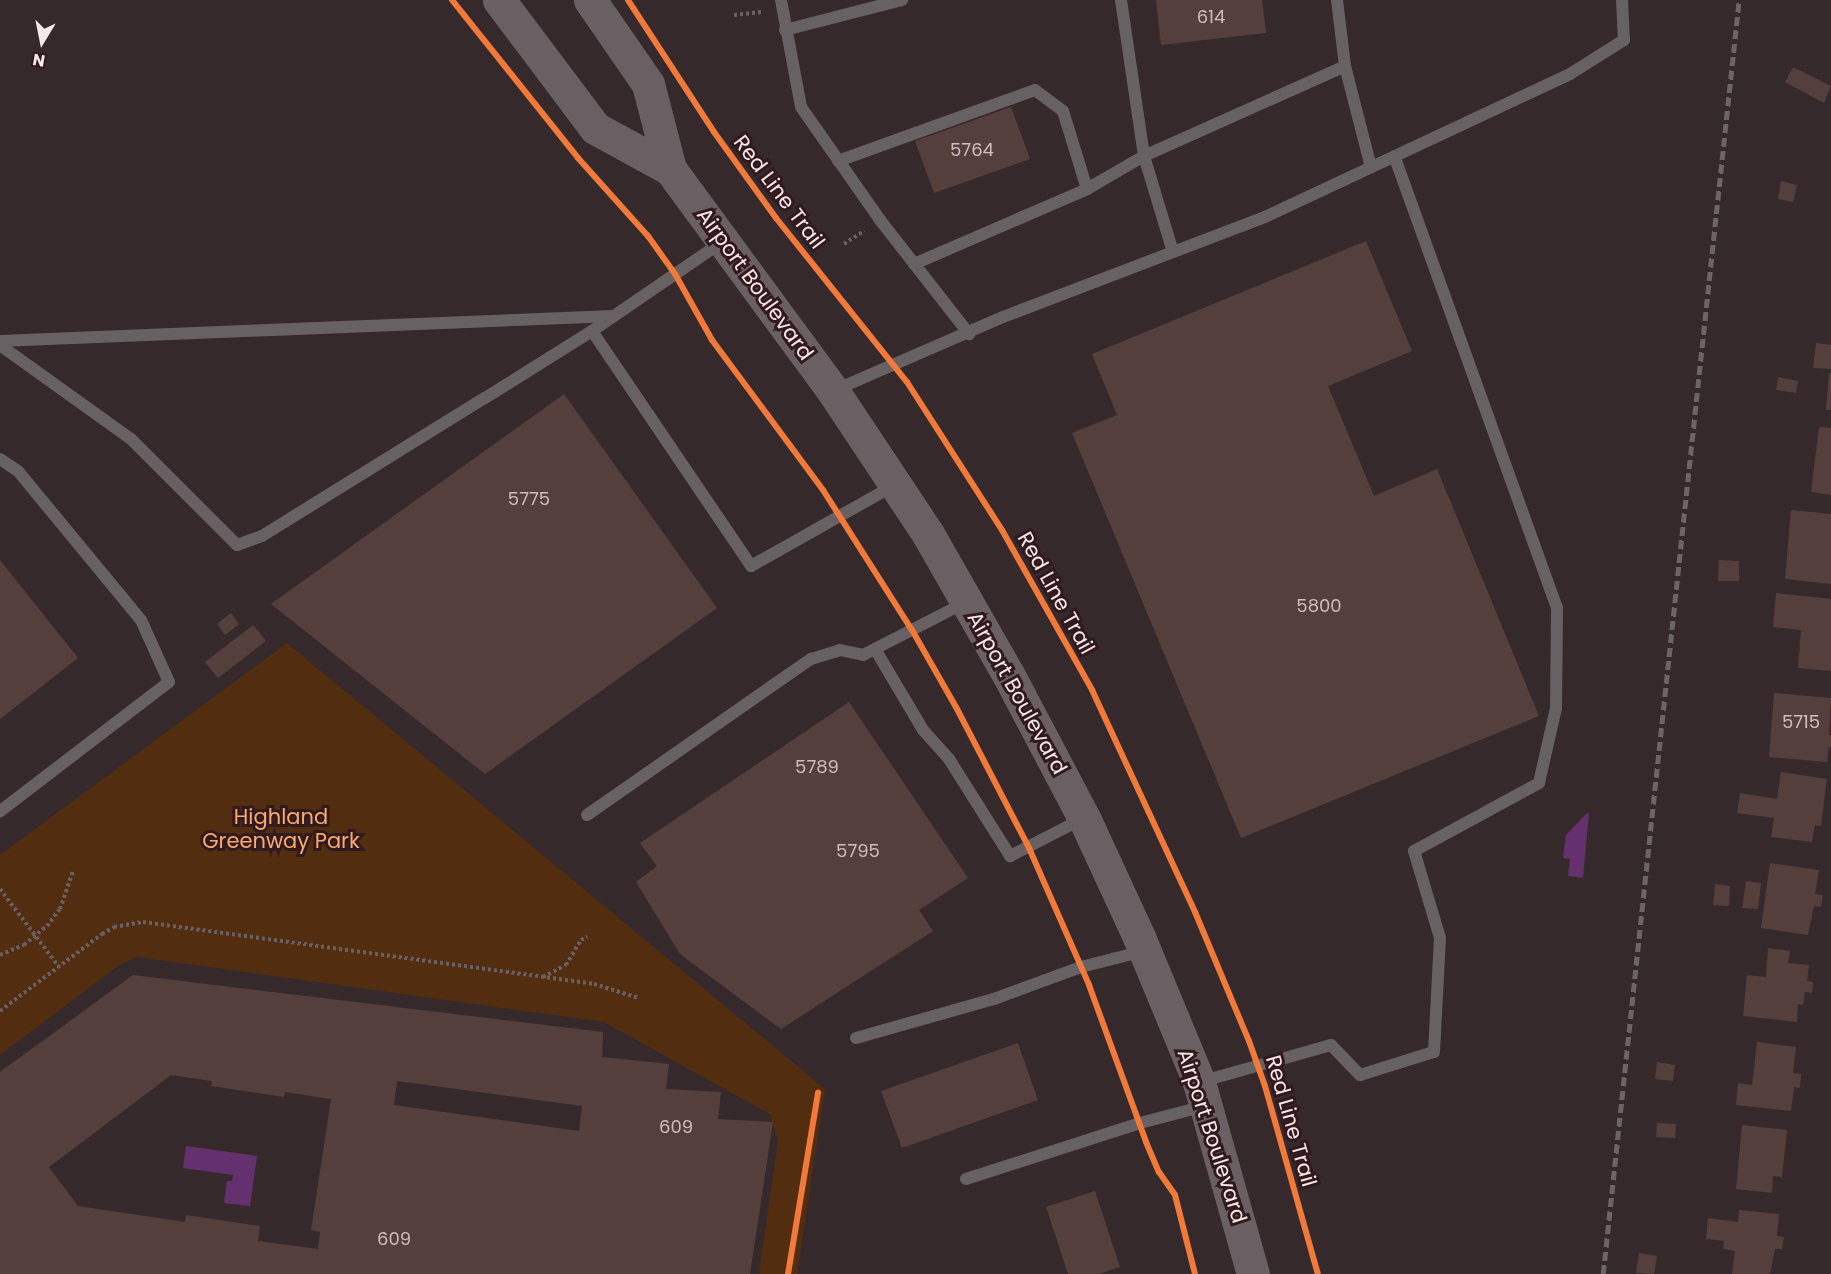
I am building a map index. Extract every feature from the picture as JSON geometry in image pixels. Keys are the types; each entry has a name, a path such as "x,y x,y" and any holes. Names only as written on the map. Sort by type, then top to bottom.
{"main road":[{"name":"Airport Boulevard","path":"499,0 595,128 669,169"},
{"name":"Airport Boulevard","path":"590,0 648,84 669,169 833,391 896,485 967,602 1084,818 1145,951 1202,1094 1253,1274"}],"lane":[{"path":"781,0 801,107 914,264 969,334"},
{"path":"785,30 902,0"},
{"path":"1121,0 1144,156 1173,252"},
{"path":"1337,0 1345,66 1371,167"},
{"path":"833,391 1004,317 1265,217 1570,74 1624,40 1622,0"},
{"path":"914,264 1087,189 1144,156 1345,66"},
{"path":"838,161 1035,90 1063,111 1087,189"},
{"path":"966,1179 1140,1123 1202,1094 1331,1045 1360,1075 1434,1052 1440,938 1414,851 1539,783 1553,718 1557,608 1394,156"},
{"path":"0,343 131,439 237,545 261,536 306,509 592,331 723,241"},
{"path":"0,343 614,316"},
{"path":"592,331 751,566 896,485"},
{"path":"0,459 18,471 141,620 169,682 0,811"},
{"path":"587,815 811,659 840,650 863,654 967,602"},
{"path":"875,649 923,730 948,759 1010,856 1084,818"},
{"path":"856,1038 994,999 1081,967 1145,951"}],"path":[{"path":"734,15 764,12"},
{"path":"844,244 869,228"},
{"path":"0,955 24,945 36,936 60,909 73,871"},
{"path":"0,889 59,967"},
{"path":"0,1011 114,927 143,922 610,987 639,998"},
{"path":"542,977 566,965 578,945 587,937"}],"green space":[{"name":"Highland Greenway Park","path":"287,643 825,1089 797,1274 759,1274 778,1141 770,1114 604,1022 137,957 119,965 0,1055 0,855"}],"shaded area":[{"path":"1589,813 1583,878 1568,876 1570,859 1563,858 1566,835"},
{"path":"186,1146 257,1156 250,1206 224,1203 227,1181 232,1181 233,1175 183,1168"}],"building":[{"path":"1156,0 1262,0 1266,33 1161,45"},
{"path":"1793,67 1831,86 1824,103 1785,82"},
{"path":"1011,107 1030,159 934,193 915,141"},
{"path":"1781,181 1797,185 1793,202 1778,199"},
{"path":"1366,241 1412,351 1328,386 1374,496 1437,469 1539,716 1241,838 1072,433 1117,415 1092,354"},
{"path":"1816,343 1831,345 1831,369 1813,368"},
{"path":"1829,373 1831,373 1831,410 1826,410"},
{"path":"1778,377 1798,381 1796,393 1776,390"},
{"path":"564,394 717,608 485,774 271,604"},
{"path":"1819,427 1831,428 1831,495 1811,492"},
{"path":"1791,510 1831,514 1831,584 1785,579"},
{"path":"0,560 78,658 0,719"},
{"path":"1719,560 1739,561 1739,581 1718,581"},
{"path":"1776,593 1831,599 1831,671 1798,668 1801,630 1773,627"},
{"path":"231,613 239,624 225,635 217,624"},
{"path":"253,625 266,641 218,678 205,662"},
{"path":"1774,693 1831,698 1829,735 1831,735 1831,747 1829,747 1827,762 1769,757"},
{"path":"849,702 968,878 919,910 933,931 781,1029 680,954 636,882 657,866 640,843"},
{"path":"1781,772 1827,779 1821,826 1815,825 1812,842 1771,837 1774,818 1737,813 1740,793 1777,799"},
{"path":"1770,863 1819,870 1815,894 1823,895 1821,907 1814,906 1808,935 1761,928"},
{"path":"1746,881 1761,883 1758,909 1742,908"},
{"path":"1715,884 1730,886 1729,906 1713,905"},
{"path":"1768,948 1790,951 1788,963 1809,965 1807,981 1813,982 1812,993 1805,992 1803,1005 1798,1004 1797,1022 1743,1016 1747,975 1766,977"},
{"path":"133,975 603,1032 602,1057 669,1064 666,1089 721,1092 718,1119 773,1122 750,1274 0,1274 0,1072","holes":["171,1075 212,1081 211,1086 284,1097 285,1092 331,1099 311,1230 320,1232 318,1249 258,1241 260,1226 186,1215 185,1222 78,1206 49,1167","397,1081 582,1106 579,1131 394,1105"]},
{"path":"1757,1042 1796,1047 1793,1073 1801,1074 1800,1088 1794,1087 1791,1111 1736,1105 1738,1083 1752,1085"},
{"path":"1018,1043 1038,1100 902,1148 881,1091"},
{"path":"1657,1062 1675,1065 1673,1081 1655,1079"},
{"path":"1657,1123 1676,1124 1675,1138 1656,1137"},
{"path":"1742,1125 1787,1130 1782,1177 1773,1176 1772,1193 1736,1189"},
{"path":"1095,1191 1120,1267 1099,1274 1068,1274 1046,1207"},
{"path":"1739,1210 1779,1214 1777,1236 1784,1237 1782,1249 1775,1249 1770,1274 1732,1274 1735,1251 1723,1249 1724,1241 1706,1239 1708,1218 1738,1222"},
{"path":"1639,1253 1657,1256 1654,1274 1636,1273"}],"railway":[{"path":"1603,1274 1739,0"}],"cycle path":[{"path":"452,0 578,158 648,236 675,274 712,340 823,490 912,630 956,707 1029,848 1089,985 1146,1142 1159,1172 1175,1195 1195,1274"},
{"name":"Red Line Trail","path":"628,0 714,132 776,218 907,382 1002,530 1092,690 1195,912 1249,1041 1265,1086 1318,1274"},
{"path":"788,1274 818,1092"}]}
